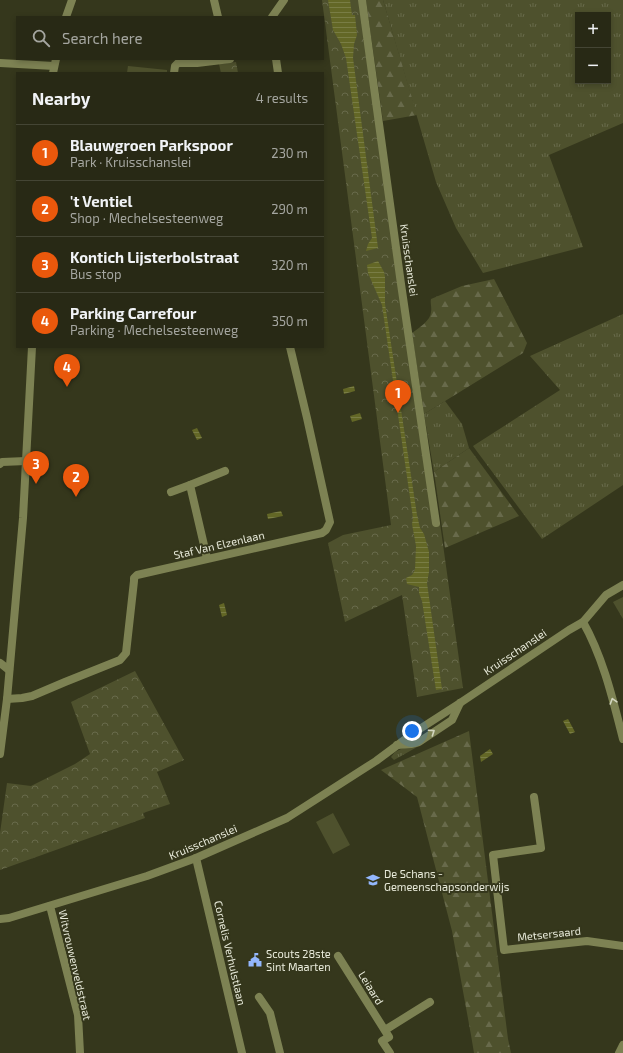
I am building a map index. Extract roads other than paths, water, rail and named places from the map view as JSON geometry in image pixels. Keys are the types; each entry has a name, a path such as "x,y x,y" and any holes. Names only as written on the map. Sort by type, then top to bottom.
{"street":[{"path":"66,16 72,0"},
{"path":"214,0 218,16"},
{"path":"273,16 284,0"},
{"name":"Kruisschanslei","path":"362,0 436,522"},
{"path":"174,72 175,66 178,62 197,63 220,60"},
{"path":"276,60 278,72"},
{"path":"0,63 54,66"},
{"path":"0,754 7,699 23,518 32,348"},
{"name":"Staf Van Elzenlaan","path":"7,699 32,696 120,660 126,653 134,578 136,575 322,533 326,530 330,522 290,348"},
{"path":"0,464 2,462 26,461"},
{"path":"171,492 190,486 225,471"},
{"path":"190,486 207,558"},
{"name":"Kruisschanslei","path":"0,919 9,918 147,876 196,858 287,818 376,761 415,732 583,622 606,596 623,585"},
{"path":"583,622 593,642 605,677 623,739"},
{"path":"0,662 9,670"},
{"name":"Metsersaard","path":"534,797 541,848 493,855 504,950 587,941 623,946"},
{"name":"Cornelis Verhulstlaan","path":"196,858 242,1053"},
{"name":"Witvrouwenveldstraat","path":"50,906 78,1015 80,1053"},
{"name":"Leiaard","path":"338,956 385,1030"},
{"name":"Cornelis Verhulstlaan","path":"259,997 270,1013 279,1053"},
{"path":"390,1053 382,1042 389,1037 385,1030 430,1002"},
{"path":"619,1053 623,1045"}],"place":[{"name":"Parking Carrefour","path":"67,387"},
{"name":"Blauwgroen Parkspoor","path":"398,413"},
{"name":"Kontich Lijsterbolstraat","path":"36,484"},
{"name":"'t Ventiel","path":"76,497"},
{"name":"De Schans - Gemeenschapsonderwijs","path":"373,880"},
{"name":"Scouts 28ste Sint Maarten","path":"255,960"}]}
